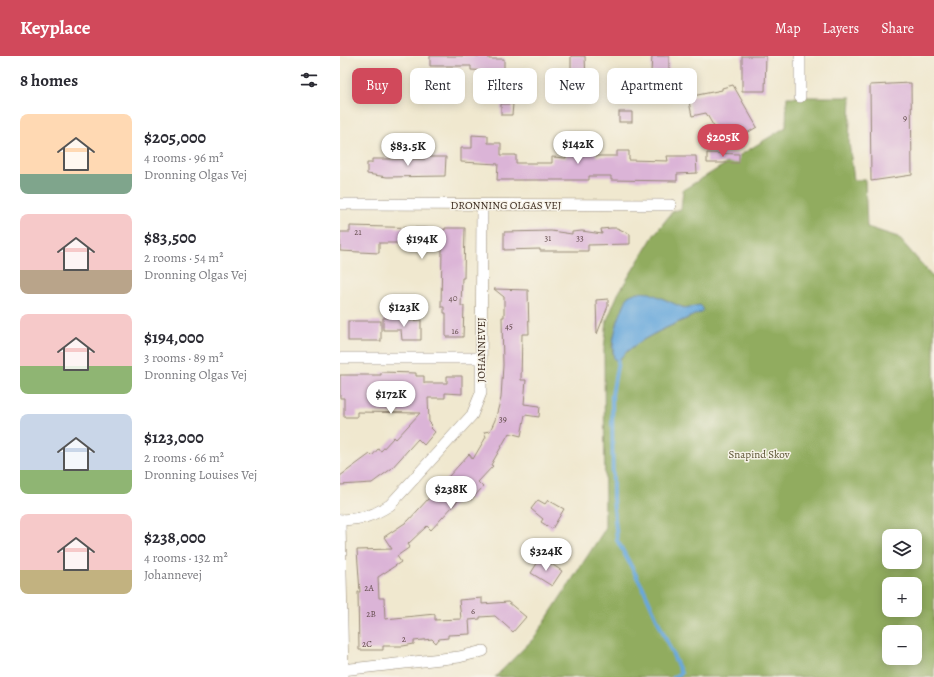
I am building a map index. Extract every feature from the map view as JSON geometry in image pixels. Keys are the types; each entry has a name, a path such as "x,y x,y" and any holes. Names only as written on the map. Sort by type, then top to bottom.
{"street":[{"path":"800,56 800,97"},
{"name":"DRONNING OLGAS VEJ","path":"340,204 671,205"},
{"name":"JOHANNEVEJ","path":"340,520 360,519 375,514 390,505 472,415 481,393 482,204"},
{"path":"340,358 481,358"},
{"path":"340,520 343,673 459,657 482,651"}],"green space":[{"name":"Snapind Skov","path":"787,97 851,97 849,142 854,180 865,180 867,227 898,237 934,278 934,677 495,677 534,638 605,529 604,350 607,320 618,294 654,235 673,211 681,209 683,190 786,127","holes":["664,299 678,306 703,311 646,338 635,345 618,361 614,359 612,346 618,320"]}],"water":[{"path":"637,292 650,293 684,308 700,305 703,308 703,311 646,338 625,353 618,361 614,359 613,351 616,327 628,296"}],"building":[{"path":"430,56 489,56 489,59 504,59 504,68 473,68 473,70 471,70 471,66 430,66"},
{"path":"571,56 585,56 585,68 571,68"},
{"path":"652,56 669,56 669,68 651,68"},
{"path":"742,56 766,56 765,91 742,91"},
{"path":"911,83 912,175 871,181 870,85"},
{"path":"733,85 757,127 725,146 706,113 692,116 689,104 697,104 697,95 722,90 722,88"},
{"path":"501,104 513,104 512,115 501,115"},
{"path":"619,112 632,112 632,122 619,122"},
{"path":"472,135 488,136 488,143 501,143 501,155 516,155 516,163 552,163 552,157 566,158 567,149 596,149 596,156 617,156 617,151 629,151 629,160 668,161 667,156 696,156 697,173 677,174 677,181 611,180 611,176 589,176 589,180 497,180 498,164 461,162 461,148 472,148"},
{"path":"707,153 739,154 739,163 707,163"},
{"path":"425,157 446,157 445,176 387,177 367,174 367,163 372,163 372,159 425,159"},
{"path":"350,226 445,230 445,228 465,228 464,278 462,278 461,306 464,306 463,337 446,337 446,313 444,313 444,307 441,307 442,248 410,247 410,245 402,245 401,243 379,243 379,253 340,251 340,232 350,232"},
{"path":"617,228 630,234 630,244 588,245 588,251 540,251 540,249 504,250 504,232 551,231 572,234 572,232 582,231 602,234 601,229"},
{"path":"494,289 528,290 529,334 522,334 521,380 526,380 524,404 540,406 539,417 525,415 521,436 509,433 491,465 493,466 478,482 483,487 471,500 464,494 431,530 427,526 408,544 410,547 397,556 401,562 378,577 379,598 384,598 385,619 435,614 435,620 461,619 459,600 482,598 482,604 508,602 526,617 513,632 495,616 480,617 480,619 469,620 470,634 448,635 448,638 439,639 436,643 432,639 414,641 414,644 403,646 383,646 383,650 359,650 358,592 360,592 357,550 392,549 384,537 408,521 469,454 473,459 486,437 484,432 490,431 495,420 501,398 503,365 502,317 504,317 504,297"},
{"path":"608,299 608,306 597,334 596,300"},
{"path":"403,317 403,321 421,320 421,340 402,340 401,330 383,330 383,318"},
{"path":"348,321 381,321 381,341 348,341"},
{"path":"381,372 416,373 416,376 424,376 424,383 447,383 447,376 462,376 462,394 445,393 445,398 428,398 429,422 432,425 430,427 435,432 424,445 418,439 391,469 372,483 340,485 340,476 370,454 372,456 378,449 381,451 394,437 396,439 420,413 357,412 357,417 344,417 344,398 340,398 340,375 381,375"},
{"path":"538,500 545,504 548,500 564,509 552,529 541,522 543,519 531,509"},
{"path":"541,557 562,571 552,586 531,573"}],"waterway":[{"path":"618,361 612,395 613,499 617,540 645,592 681,673 674,677"}]}
